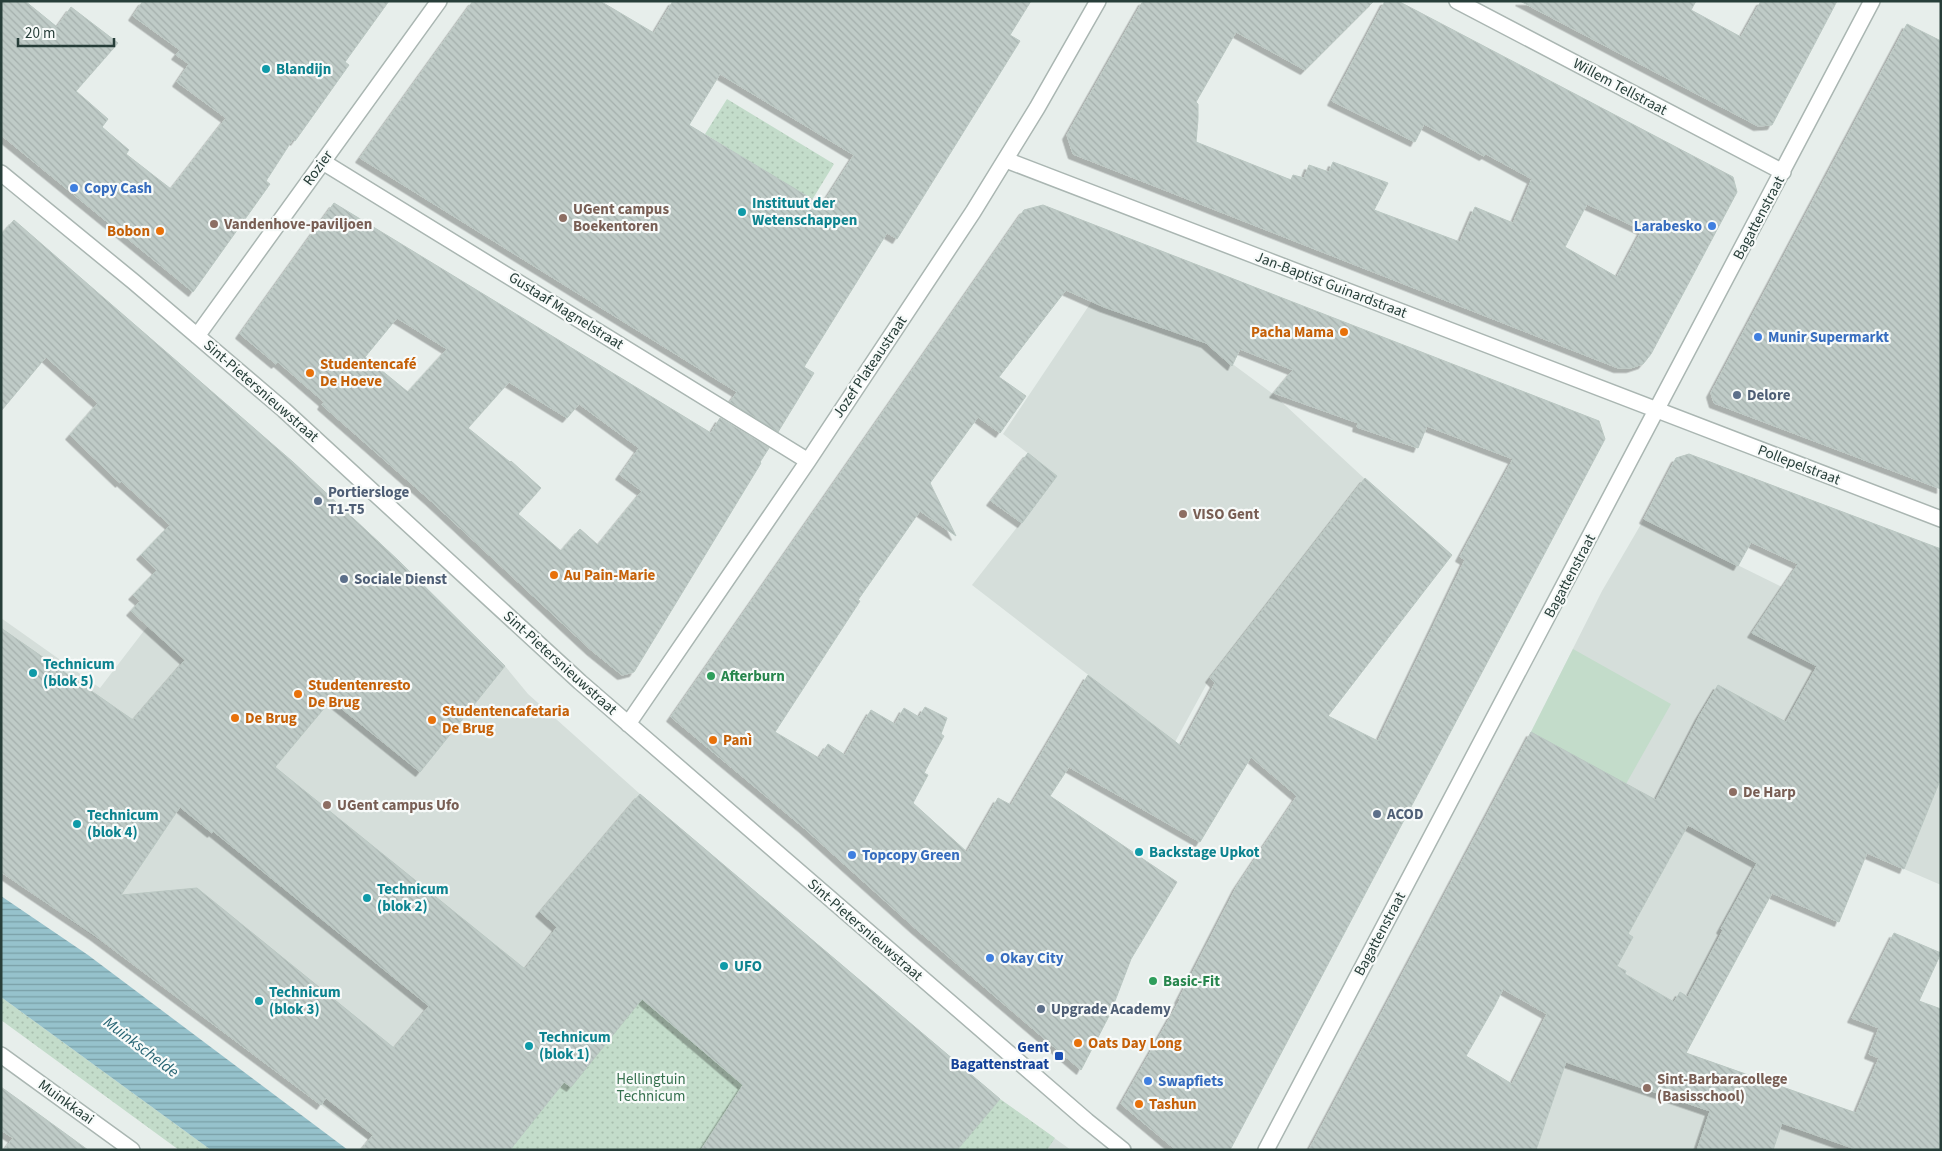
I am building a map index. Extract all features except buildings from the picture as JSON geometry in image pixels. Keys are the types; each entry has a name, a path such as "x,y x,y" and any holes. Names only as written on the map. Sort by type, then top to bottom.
{"street":[{"name":"Rozier","path":"197,336 440,1"},
{"name":"Jozef Plateaustraat","path":"628,724 808,461 1006,160 1098,1"},
{"name":"Willem Tellstraat","path":"1457,1 1783,172"},
{"name":"Bagattenstraat","path":"1266,1150 1872,1"},
{"name":"Jan-Baptist Guinardstraat","path":"1006,160 1657,410"},
{"name":"Gustaaf Magnelstraat","path":"323,162 808,461"},
{"name":"Sint-Pietersnieuwstraat","path":"1,173 197,336 348,467 543,649 628,724 1087,1122 1123,1150"},
{"name":"Pollepelstraat","path":"1657,410 1941,519"},
{"name":"Muinkkaai","path":"1,1055 132,1150"}],"shaded area":[{"name":"VISO Gent","path":"1210,269 1242,282 1219,340 1219,354 1273,394 1365,479 1210,678 1175,742 972,585 1057,476 1003,434 1094,298 1185,335"},
{"name":"UGent campus Ufo","path":"293,462 399,561 505,666 528,694 640,794 1000,1099 1071,1150 381,1150 119,954 1,872 1,618 100,688 143,632"},
{"name":"De Harp","path":"1644,519 1782,587 1818,531 1941,706 1941,885 1807,827 1686,1053 1941,1142 1941,1150 1479,1150 1656,800 1531,732 1602,591"}],"green space":[{"path":"727,99 834,164 812,200 705,134"},
{"path":"1573,649 1671,704 1626,784 1531,732"},
{"path":"1,997 211,1150 179,1150 1,1020"},
{"name":"Hellingtuin Technicum","path":"641,998 743,1085 701,1150 510,1150 564,1082 571,1087"},
{"path":"1000,1099 1055,1138 1047,1150 957,1150"}],"water":[{"name":"Muinkschelde","path":"1,896 88,955 348,1150 211,1150 1,997"}],"place":[{"name":"Blandijn","path":"266,69"},
{"name":"Copy Cash","path":"74,188"},
{"name":"Instituut der Wetenschappen","path":"742,212"},
{"name":"UGent campus Boekentoren","path":"563,218"},
{"name":"Vandenhove-paviljoen","path":"214,224"},
{"name":"Larabesko","path":"1712,226"},
{"name":"Bobon","path":"160,231"},
{"name":"Pacha Mama","path":"1344,332"},
{"name":"Munir Supermarkt","path":"1758,337"},
{"name":"Studentencafé De Hoeve","path":"310,373"},
{"name":"Delore","path":"1737,395"},
{"name":"Portiersloge T1-T5","path":"318,501"},
{"name":"VISO Gent","path":"1183,514"},
{"name":"Au Pain-Marie","path":"554,575"},
{"name":"Sociale Dienst","path":"344,579"},
{"name":"Technicum (blok 5)","path":"33,673"},
{"name":"Afterburn","path":"711,676"},
{"name":"Studentenresto De Brug","path":"298,694"},
{"name":"De Brug","path":"235,718"},
{"name":"Studentencafetaria De Brug","path":"432,720"},
{"name":"Panì","path":"713,740"},
{"name":"De Harp","path":"1733,792"},
{"name":"UGent campus Ufo","path":"327,805"},
{"name":"ACOD","path":"1377,814"},
{"name":"Technicum (blok 4)","path":"77,824"},
{"name":"Backstage Upkot","path":"1139,852"},
{"name":"Topcopy Green","path":"852,855"},
{"name":"Technicum (blok 2)","path":"367,898"},
{"name":"Okay City","path":"990,958"},
{"name":"UFO","path":"724,966"},
{"name":"Basic-Fit","path":"1153,981"},
{"name":"Technicum (blok 3)","path":"259,1001"},
{"name":"Upgrade Academy","path":"1041,1009"},
{"name":"Oats Day Long","path":"1078,1043"},
{"name":"Technicum (blok 1)","path":"529,1046"},
{"name":"Gent Bagattenstraat","path":"1059,1056"},
{"name":"Swapfiets","path":"1148,1081"},
{"name":"Sint-Barbaracollege (Basisschool)","path":"1647,1088"},
{"name":"Tashun","path":"1139,1104"}]}
